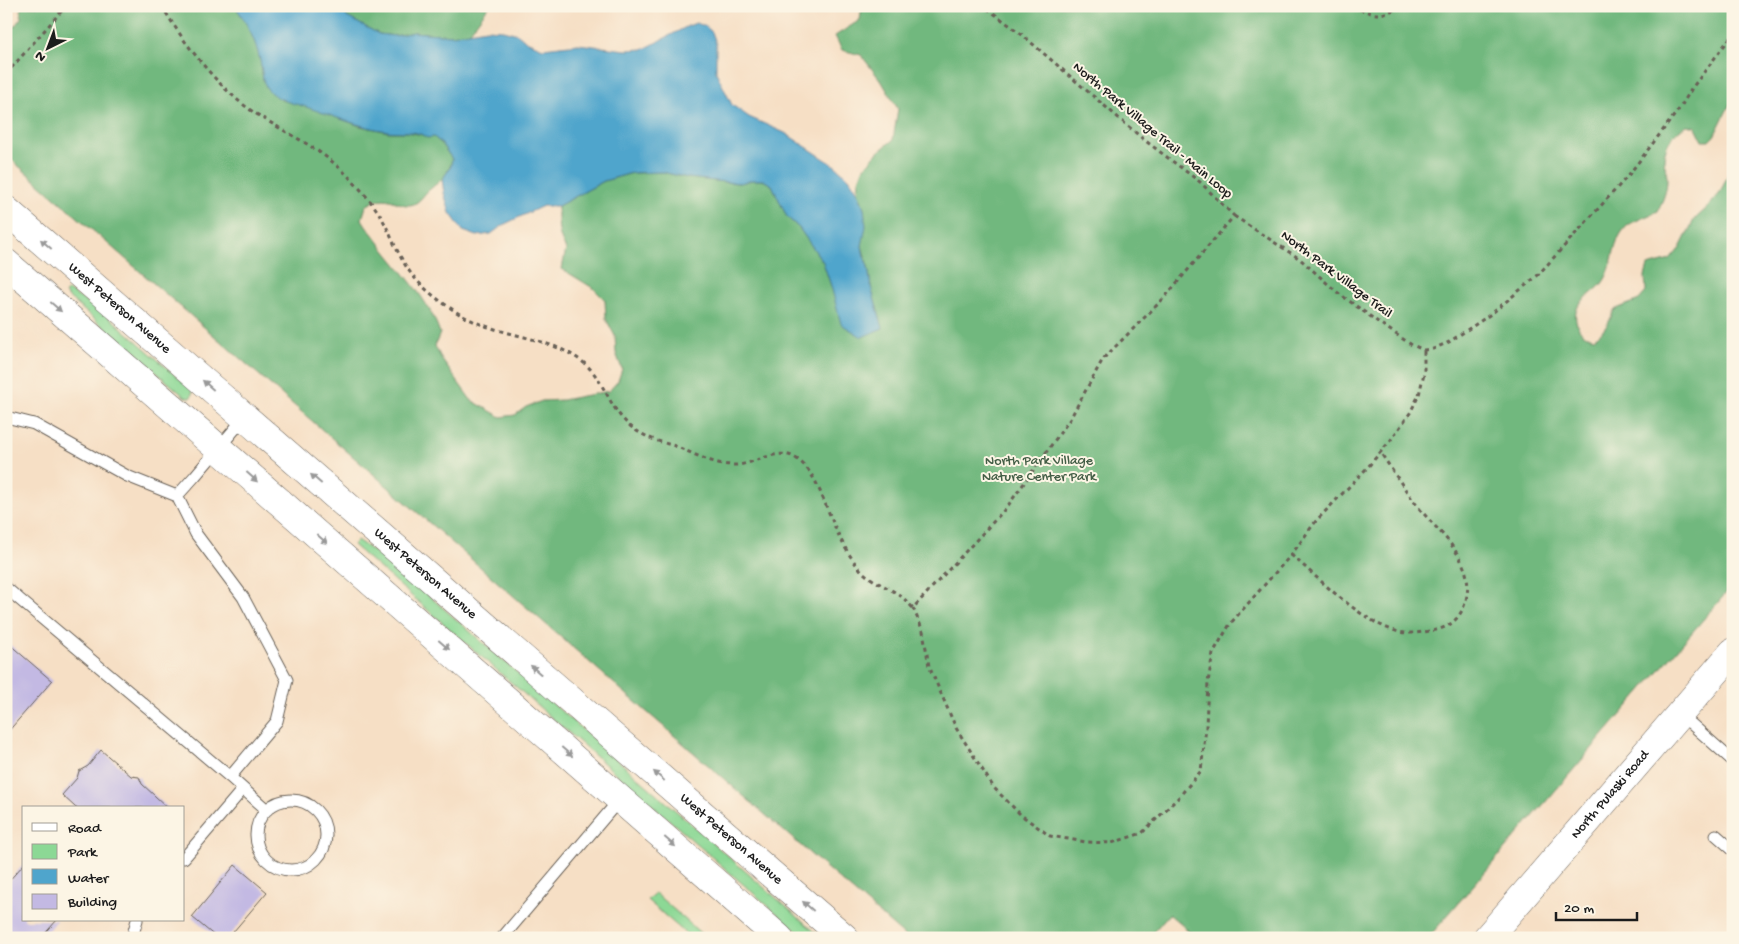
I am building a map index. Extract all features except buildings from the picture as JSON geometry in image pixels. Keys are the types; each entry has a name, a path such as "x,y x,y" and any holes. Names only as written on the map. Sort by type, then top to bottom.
{"main road":[{"name":"West Peterson Avenue","path":"6,210 845,938"},
{"path":"6,263 779,938"},
{"name":"North Pulaski Road","path":"1487,938 1733,652"}],"lane":[{"path":"6,417 34,424 127,476 177,496 196,534 243,597 287,680 277,721 230,777"},
{"path":"177,496 245,417"},
{"path":"6,588 267,810"},
{"path":"1679,714 1733,761"},
{"path":"185,857 243,789"},
{"path":"502,938 620,799"},
{"path":"288,800 301,802 312,807 323,821 326,839 323,851 316,860 306,867 294,870 282,869 271,864 257,844 256,832 260,820 267,810 276,804 288,800"},
{"path":"1716,835 1733,850"},
{"path":"132,938 136,922"}],"path":[{"path":"6,74 66,6"},
{"path":"162,6 175,29 226,88 249,109 306,142 348,176 367,197 382,219 412,274 424,288 470,321 493,330 552,345 573,355 586,365 597,379 617,414 632,428 647,437 714,462 732,466 751,464 765,456 779,454 794,456 808,468 817,483 851,557 861,572 901,596 913,608 923,631 929,666 956,728 994,788 1021,815 1050,836 1086,842 1112,843 1142,832 1178,798 1201,771 1206,727 1208,682 1213,653 1230,624 1291,555 1316,521 1380,452 1410,413 1419,395 1424,373 1424,350 1433,349 1456,337 1491,314 1537,276 1627,177 1733,34"},
{"name":"North Park Village Trail - Main Loop","path":"913,608 1008,507 1070,419 1103,359 1164,298 1234,216 1200,182 1143,139 1020,33 984,6"},
{"path":"1352,6 1373,15 1392,12 1402,6"},
{"name":"North Park Village Trail","path":"1234,216 1300,259 1337,292 1378,322 1412,345 1424,350"},
{"path":"1291,555 1354,608 1381,626 1399,632 1414,634 1449,626 1457,618 1467,597 1468,582 1458,554 1402,486 1380,452"}],"green space":[{"name":"North Park Village Nature Center Park","path":"21,6 235,6 247,23 256,45 263,80 281,100 297,103 360,126 389,132 407,132 434,137 441,143 452,159 444,177 414,204 406,205 384,199 377,200 366,206 362,219 421,296 435,320 440,333 435,346 442,360 471,400 501,417 515,415 526,407 542,401 562,400 609,391 618,381 622,369 616,353 615,336 606,319 605,300 593,288 562,269 566,249 561,239 558,223 558,206 604,181 632,173 662,172 688,178 725,182 740,183 763,180 772,185 787,217 799,228 823,262 831,286 871,287 862,246 864,208 858,192 859,180 863,169 878,152 893,140 898,109 882,82 861,55 842,50 835,36 860,20 862,6 1733,6 1733,102 1730,104 1714,136 1709,141 1703,141 1696,127 1687,125 1671,139 1666,148 1664,159 1667,175 1666,187 1658,211 1629,224 1622,232 1605,279 1580,304 1576,316 1581,332 1594,338 1606,326 1614,310 1639,300 1646,292 1645,276 1648,266 1670,260 1680,248 1694,220 1720,193 1733,163 1733,585 1428,938 1197,938 1169,914 1148,938 907,938 6,155 6,28 13,28 21,18"},
{"path":"342,6 489,6 469,33 452,35 413,32 395,36 379,34 347,17"},
{"path":"68,290 108,316 192,390 190,398 185,397 65,294"},
{"path":"357,540 397,568 822,938 805,938 353,545"},
{"path":"655,893 706,938 691,938 647,900"}],"water":[{"path":"235,6 342,6 347,17 379,34 395,36 413,32 452,35 486,29 503,30 518,34 526,41 543,48 578,44 626,50 644,49 688,26 696,23 705,26 712,32 716,43 716,72 732,105 749,117 785,133 834,165 849,178 858,192 864,208 866,226 862,246 883,328 862,337 841,324 823,262 799,228 787,217 772,185 763,180 740,183 688,178 662,172 632,173 604,181 558,206 543,206 505,224 491,234 477,236 463,231 450,213 444,193 442,180 451,166 452,159 441,143 434,137 427,138 418,133 387,131 356,124 287,102 274,95 264,83 253,39"}]}
